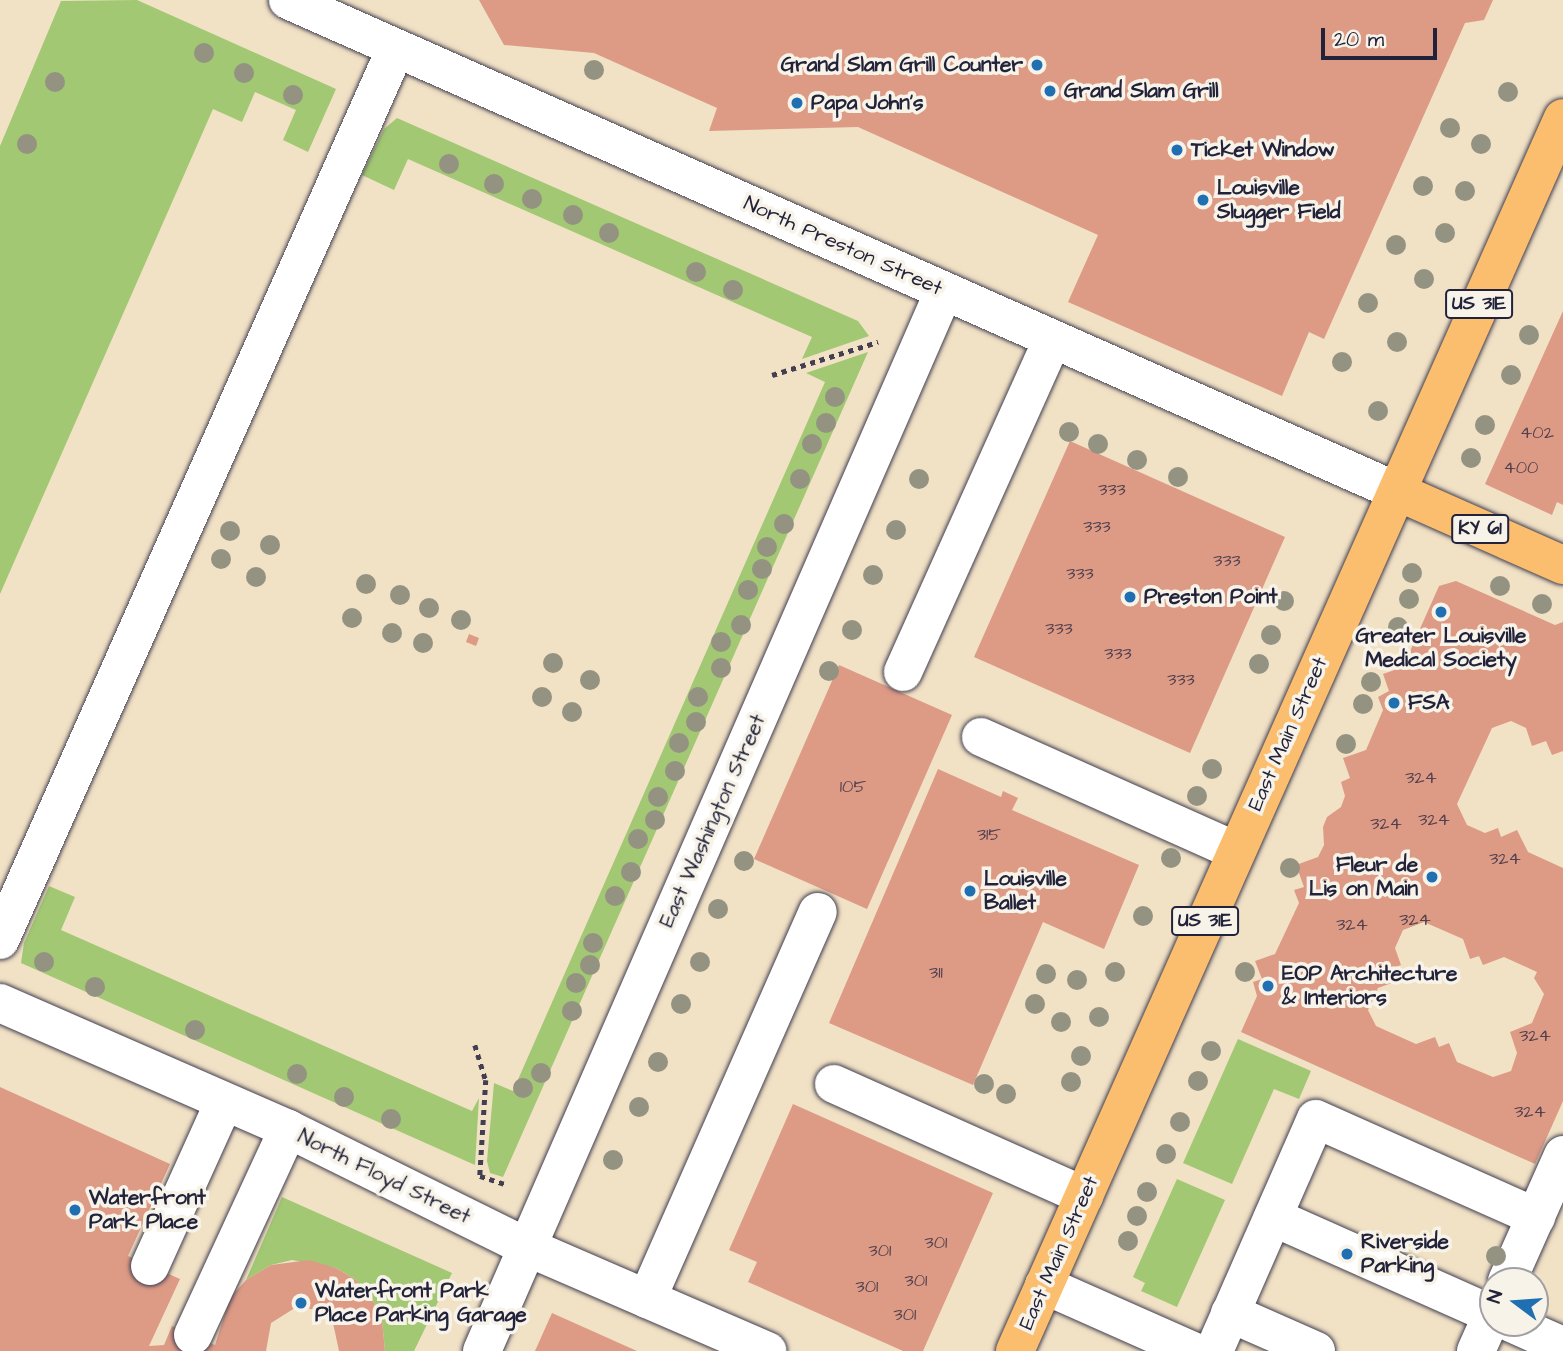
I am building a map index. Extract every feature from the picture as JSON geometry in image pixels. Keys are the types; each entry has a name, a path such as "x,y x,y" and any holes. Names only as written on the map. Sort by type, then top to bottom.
{"main road":[{"name":"East Main Street","path":"1015,1351 1563,118"},
{"name":"KY 61","path":"1398,492 1563,565"}],"street":[{"name":"North Preston Street","path":"288,0 1398,492"},
{"path":"0,940 396,48"},
{"name":"East Washington Street","path":"482,1351 944,291"},
{"path":"903,672 1053,339"},
{"path":"981,737 1236,851"},
{"path":"648,1299 818,912"},
{"name":"North Floyd Street","path":"0,1003 288,1129 527,1247 767,1351"},
{"path":"834,1084 1084,1196"},
{"path":"150,1266 224,1102"},
{"path":"1214,1351 1316,1119 1535,1217"},
{"path":"193,1335 288,1129"},
{"path":"1515,1267 1563,1155"},
{"path":"1273,1217 1479,1301"},
{"path":"1044,1285 1193,1351"},
{"path":"1230,1313 1316,1351"},
{"path":"1547,1337 1563,1346"}],"path":[{"path":"772,375 878,342 889,333"},
{"path":"475,1045 486,1080 480,1176 507,1185"}],"green space":[{"path":"137,0 336,89 308,152 283,140 296,110 255,92 242,122 213,109 0,594 0,146 61,1"},
{"path":"397,118 858,321 869,336 802,359 812,337 408,159 394,190 362,175 384,129"},
{"path":"868,352 503,1177 490,1173 487,1161 494,1083 513,1091 825,382 806,373"},
{"path":"49,886 75,897 61,930 472,1111 479,1098 475,1165 21,963 24,943"},
{"path":"1238,1039 1311,1071 1299,1099 1274,1089 1232,1184 1183,1163"},
{"path":"1177,1179 1225,1200 1177,1307 1141,1291 1145,1283 1133,1277"},
{"path":"282,1197 452,1273 414,1351 385,1351 382,1320 373,1301 356,1280 336,1268 292,1260 271,1265 246,1280"}],"building":[{"name":"Louisville Slugger Field","path":"479,0 1493,0 1484,20 1465,23 1324,339 1309,332 1282,396 1068,302 1098,235 858,127 709,131 717,108 594,53 504,45"},
{"path":"1563,311 1563,505 1557,502 1552,515 1485,484"},
{"name":"Preston Point","path":"1070,441 1285,537 1190,753 974,657"},
{"name":"Fleur de Lis on Main","path":"1456,581 1555,625 1563,622 1563,751 1552,755 1546,741 1532,746 1526,728 1511,721 1492,728 1457,804 1467,825 1485,833 1498,828 1501,837 1517,830 1528,852 1563,868 1563,1101 1535,1164 1241,1032 1257,996 1253,982 1262,979 1255,961 1275,954 1299,903 1294,890 1304,887 1296,865 1318,857 1324,845 1323,827 1327,817 1341,807 1345,796 1341,782 1350,778 1343,758 1366,750 1383,710 1378,697 1389,691 1383,674 1403,667 1439,586","holes":["1424,922 1463,939 1470,959 1479,956 1483,965 1504,957 1537,972 1534,978 1544,994 1532,1023 1510,1032 1517,1053 1511,1071 1493,1077 1457,1062 1449,1043 1439,1047 1435,1037 1416,1044 1376,1026 1368,1010 1378,988 1397,981 1393,968 1401,965 1395,948 1403,930"]},
{"path":"469,634 479,638 476,646 466,642"},
{"path":"839,665 952,715 867,909 754,859"},
{"path":"938,769 1001,797 1003,791 1018,798 1012,810 1139,865 1104,949 1043,922 973,1085 829,1023"},
{"name":"Waterfront Park Place","path":"0,1087 170,1164 128,1256 180,1279 149,1346 164,1345 172,1326 215,1345 230,1298 246,1280 271,1265 309,1260 336,1268 356,1280 373,1301 382,1320 385,1351 339,1351 333,1323 319,1311 298,1306 271,1323 266,1351 0,1351"},
{"path":"793,1104 993,1193 923,1351 903,1351 748,1282 757,1262 729,1250"},
{"path":"552,1313 637,1351 535,1351"}],"place":[{"name":"Grand Slam Grill Counter","path":"1037,65"},
{"name":"Grand Slam Grill","path":"1050,91"},
{"name":"Papa John's","path":"797,103"},
{"name":"Ticket Window","path":"1177,150"},
{"name":"Louisville Slugger Field","path":"1203,200"},
{"name":"Preston Point","path":"1130,597"},
{"name":"Greater Louisville Medical Society","path":"1441,612"},
{"name":"FSA","path":"1394,703"},
{"name":"Fleur de Lis on Main","path":"1432,877"},
{"name":"Louisville Ballet","path":"970,891"},
{"name":"EOP Architecture & Interiors","path":"1268,986"},
{"name":"Waterfront Park Place","path":"75,1210"},
{"name":"Riverside Parking","path":"1347,1254"},
{"name":"Waterfront Park Place Parking Garage","path":"301,1303"}]}
